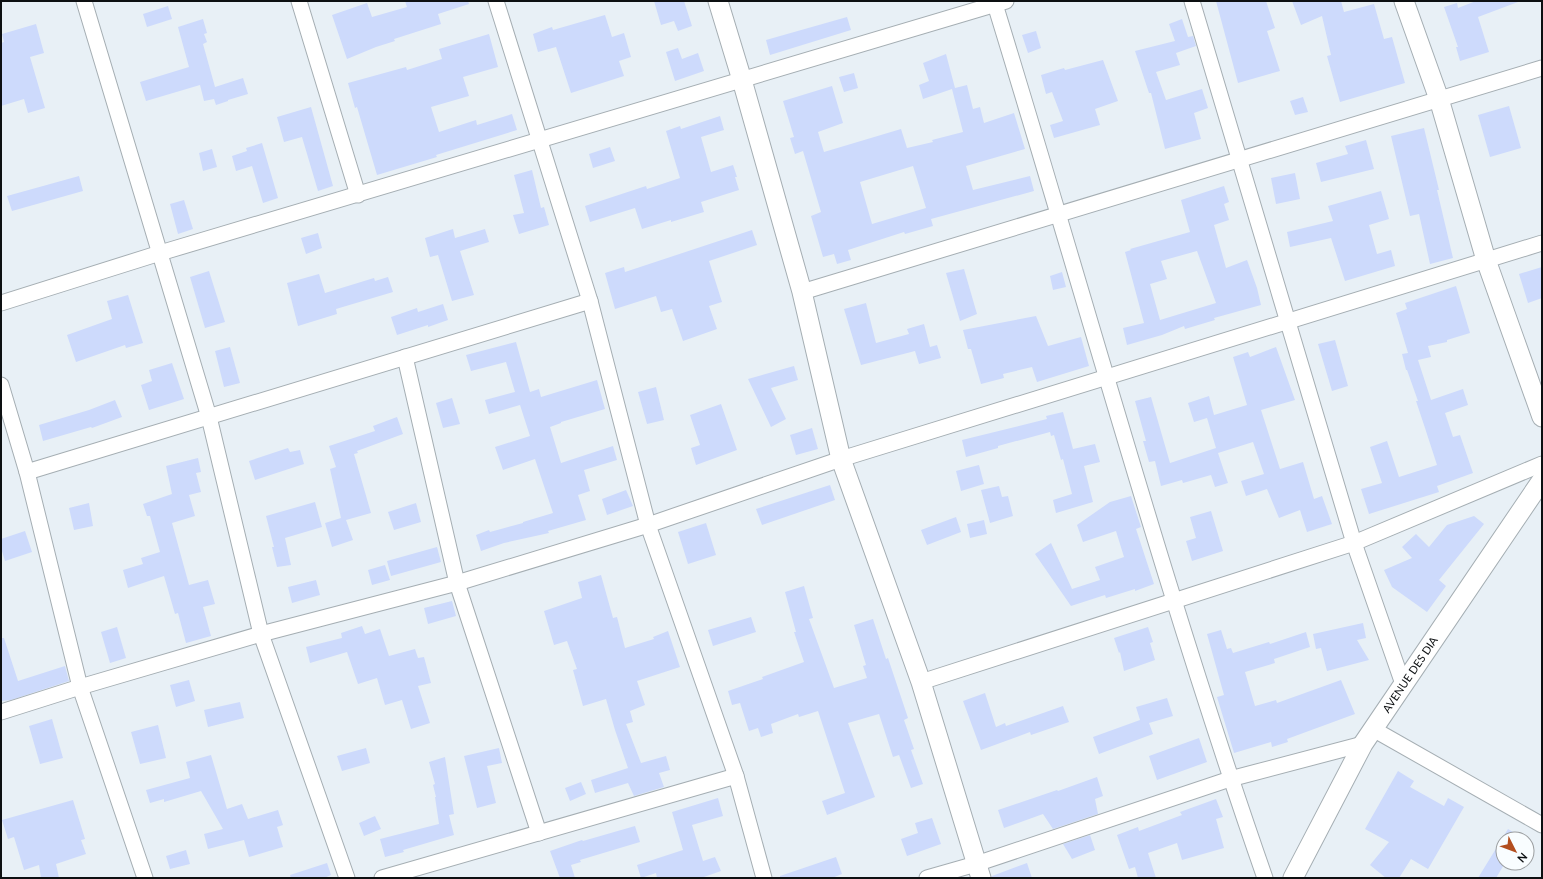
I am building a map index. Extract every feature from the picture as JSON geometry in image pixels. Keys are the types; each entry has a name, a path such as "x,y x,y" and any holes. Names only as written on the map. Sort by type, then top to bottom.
{"street":[{"path":"84,1 209,417 261,634 347,878"},
{"path":"299,1 358,194"},
{"path":"496,1 590,301 648,525 736,776 764,878"},
{"path":"718,1 802,292 841,459 921,682 978,871"},
{"path":"1192,1 1354,543 1403,684"},
{"path":"1404,1 1439,99 1486,260 1542,417"},
{"path":"1,303 160,253 999,2 1105,377 1230,779 1265,878"},
{"path":"802,292 1542,68"},
{"path":"1,712 80,687 261,634 457,583 648,525 841,459 1542,243"},
{"path":"27,472 590,301"},
{"path":"405,358 457,583 539,833"},
{"path":"1,385 27,472 80,687 145,878"},
{"path":"921,682 1354,543 1542,464"},
{"name":"AVENUE DES DIA","path":"1293,878 1368,736 1542,480"},
{"path":"927,878 978,871 1230,779 1368,736 1542,825"},
{"path":"382,878 736,776"}],"building":[{"path":"405,1 468,1 469,4 438,14 441,24 394,39 395,41 347,59 332,15 367,3 372,17 407,7"},
{"path":"654,1 684,1 692,26 678,31 674,21 661,25"},
{"path":"1216,1 1266,1 1275,28 1267,31 1280,71 1238,83"},
{"path":"1292,1 1341,1 1344,12 1374,4 1384,39 1392,37 1405,83 1340,102 1327,56 1331,55 1322,16 1301,25"},
{"path":"1476,1 1518,2 1478,17 1489,52 1460,61 1456,47 1458,47 1444,7 1457,3 1458,8"},
{"path":"168,6 172,19 147,27 143,14"},
{"path":"605,15 612,37 624,33 631,57 619,61 624,76 571,93 556,47 538,52 533,34 552,27 553,30"},
{"path":"847,17 851,30 770,55 766,40"},
{"path":"203,19 207,33 204,34 207,42 203,44 215,87 243,78 248,94 216,105 214,99 204,101 200,85 146,101 140,82 189,67 178,27"},
{"path":"1182,19 1188,37 1193,36 1196,46 1176,53 1180,65 1156,72 1166,100 1202,89 1208,108 1194,113 1201,139 1165,149 1151,93 1149,93 1135,51 1175,41 1169,24"},
{"path":"36,24 44,53 30,57 45,108 28,113 24,99 1,106 1,43 4,42 2,34"},
{"path":"1036,31 1041,48 1028,53 1022,35"},
{"path":"489,34 498,67 463,77 469,96 431,107 439,132 476,120 477,125 512,114 517,130 436,155 437,157 377,175 357,107 355,108 348,83 406,67 407,70 442,59 439,49"},
{"path":"678,48 682,59 698,53 704,71 675,81 666,52"},
{"path":"946,54 955,88 967,85 973,109 980,107 984,123 1014,113 1025,149 966,166 973,190 1030,176 1034,191 931,219 933,226 905,234 904,232 848,250 851,260 837,264 834,254 823,257 811,216 821,212 803,151 795,154 790,138 794,137 783,101 832,86 843,123 818,132 824,152 901,129 907,148 933,142 932,140 963,132 952,89 923,99 919,85 929,81 923,63","holes":["913,166 926,208 872,224 860,182"]},
{"path":"1103,60 1118,101 1095,109 1100,125 1054,138 1050,125 1063,121 1052,92 1046,94 1041,75 1064,68 1065,70"},
{"path":"854,73 858,88 844,92 839,77"},
{"path":"1303,97 1308,112 1295,115 1290,101"},
{"path":"1509,106 1521,148 1490,157 1478,115"},
{"path":"311,107 333,186 318,191 302,137 284,142 277,117"},
{"path":"720,116 724,130 701,137 711,172 733,165 739,190 701,202 704,212 642,229 635,208 590,222 585,206 646,186 647,189 680,178 666,131 680,126 681,129"},
{"path":"1424,128 1453,258 1430,264 1419,214 1410,216 1391,136"},
{"path":"1366,140 1374,169 1321,182 1316,163 1348,154 1345,146"},
{"path":"262,143 278,198 263,203 252,166 236,171 232,156 247,151 246,148"},
{"path":"610,147 615,161 593,168 589,154"},
{"path":"212,149 217,167 203,171 199,153"},
{"path":"532,170 541,208 544,207 549,225 519,234 513,215 524,213 514,175"},
{"path":"1295,173 1300,199 1276,204 1271,178"},
{"path":"79,176 83,191 12,211 7,196"},
{"path":"1224,186 1229,202 1224,204 1229,220 1214,225 1226,268 1247,260 1257,288 1261,305 1214,318 1215,320 1185,329 1184,326 1162,335 1127,345 1123,328 1144,323 1125,252 1131,250 1130,249 1190,232 1181,200","holes":["1197,251 1216,303 1160,320 1150,284 1167,279 1161,261"]},
{"path":"1381,191 1389,219 1369,225 1377,254 1391,250 1395,266 1345,281 1331,238 1290,247 1287,232 1333,221 1328,206"},
{"path":"184,200 193,229 178,234 170,204"},
{"path":"453,229 455,238 485,229 489,242 460,251 474,295 452,301 438,255 430,257 425,238"},
{"path":"752,230 757,245 709,261 722,302 709,306 717,329 683,341 672,309 661,312 656,296 615,309 605,273 624,267 625,272"},
{"path":"318,233 322,248 306,254 301,238"},
{"path":"1542,267 1542,298 1528,303 1519,274"},
{"path":"964,269 977,314 960,321 946,273"},
{"path":"209,271 225,322 205,328 190,277"},
{"path":"1062,272 1066,287 1053,290 1050,276"},
{"path":"319,274 325,293 374,278 375,281 388,277 393,292 336,309 337,314 298,326 287,283"},
{"path":"1456,286 1470,333 1447,340 1447,342 1428,346 1431,357 1418,360 1431,400 1463,389 1468,405 1445,413 1453,437 1460,435 1473,473 1437,486 1439,492 1369,514 1361,489 1382,483 1370,447 1387,441 1399,477 1437,465 1416,401 1418,401 1406,370 1402,354 1408,353 1396,313 1407,309 1405,303"},
{"path":"128,295 143,343 126,348 125,345 76,362 67,335 112,319 107,301"},
{"path":"866,303 876,343 909,334 907,329 924,324 930,347 937,345 941,358 919,364 915,351 861,365 844,309"},
{"path":"443,304 448,320 397,335 391,317 417,308 418,312"},
{"path":"1036,316 1048,346 1081,337 1089,366 1037,382 1032,367 1003,374 1004,378 981,384 971,349 968,349 963,330"},
{"path":"1335,340 1348,386 1332,391 1318,344"},
{"path":"516,342 530,392 539,389 541,397 597,380 605,409 561,422 550,427 561,463 613,446 617,460 584,470 590,491 578,495 586,520 548,531 549,533 504,543 481,551 476,535 489,530 490,532 523,523 553,513 535,459 503,470 495,447 530,436 520,405 489,414 485,400 515,392 506,362 471,371 466,355"},
{"path":"230,347 240,383 224,387 215,351"},
{"path":"1276,347 1295,400 1261,410 1280,469 1303,462 1314,499 1322,496 1332,524 1307,532 1300,510 1279,518 1267,489 1246,496 1241,481 1264,474 1253,442 1218,453 1228,483 1215,487 1211,475 1183,483 1182,480 1161,486 1155,461 1149,462 1143,441 1146,441 1135,401 1151,397 1170,463 1216,448 1207,418 1194,422 1188,403 1209,396 1214,415 1247,405 1233,357 1248,352 1250,357"},
{"path":"172,363 184,399 149,410 141,385 152,381 149,370"},
{"path":"794,366 798,380 771,388 786,419 771,427 748,379"},
{"path":"656,387 664,420 647,424 638,392"},
{"path":"452,398 460,424 443,428 436,403"},
{"path":"115,400 122,417 92,428 91,427 43,441 39,425 89,410"},
{"path":"721,404 737,450 696,465 691,448 700,445 690,415"},
{"path":"1063,412 1073,449 1095,444 1100,462 1084,466 1093,502 1056,513 1053,500 1072,494 1063,459 1061,460 1054,435 1051,436 1050,432 998,446 998,448 966,457 962,440 1047,419 1046,416"},
{"path":"397,417 403,434 357,451 358,453 354,454 371,513 346,520 353,540 332,547 325,523 341,518 330,469 336,467 329,446 375,431 373,426"},
{"path":"812,428 818,449 796,455 790,435"},
{"path":"288,448 290,452 300,450 304,464 255,480 249,461"},
{"path":"198,458 201,472 196,473 201,492 189,495 195,516 172,523 189,585 208,580 215,604 203,607 211,636 186,643 178,613 175,614 164,576 128,588 123,570 143,564 141,558 160,552 150,516 147,516 143,504 172,494 166,466"},
{"path":"979,465 984,484 961,491 956,471"},
{"path":"830,485 835,500 762,525 756,509"},
{"path":"999,486 1002,497 1008,496 1013,516 990,523 981,490"},
{"path":"626,490 633,506 607,515 602,499"},
{"path":"1131,496 1141,527 1136,529 1154,584 1135,591 1135,589 1106,598 1105,595 1071,606 1035,554 1051,543 1072,589 1100,580 1095,567 1124,557 1116,531 1083,542 1077,525 1110,502"},
{"path":"315,502 322,527 285,538 291,565 277,567 272,547 274,547 266,516"},
{"path":"89,503 93,526 74,530 69,508"},
{"path":"416,503 421,522 394,530 388,512"},
{"path":"1211,511 1223,551 1192,561 1186,541 1196,538 1190,517"},
{"path":"1474,516 1484,524 1439,580 1446,586 1427,612 1392,587 1384,570 1412,558 1402,547 1416,534 1429,547 1447,525"},
{"path":"956,517 961,532 927,545 921,530"},
{"path":"984,520 987,534 970,538 967,524"},
{"path":"706,523 716,555 688,564 678,532"},
{"path":"25,531 32,552 5,561 1,548 1,539"},
{"path":"437,547 441,562 391,576 387,561"},
{"path":"385,565 390,580 372,585 368,570"},
{"path":"601,575 613,618 617,617 625,648 654,639 653,637 668,631 680,667 637,681 645,705 630,711 633,722 626,724 641,763 666,756 670,770 659,773 664,787 634,796 628,783 595,793 591,780 628,768 606,699 583,706 573,670 577,669 567,641 554,645 544,611 582,598 578,582"},
{"path":"316,580 320,595 292,603 288,587"},
{"path":"804,586 813,618 809,619 834,688 867,678 863,666 866,665 854,625 873,619 908,718 904,720 914,749 911,750 923,784 911,788 899,755 893,757 879,714 848,723 875,797 827,815 822,801 845,793 818,711 799,717 798,714 771,724 773,733 761,737 758,728 749,731 740,703 732,705 728,691 763,679 762,677 804,662 794,632 796,632 785,592"},
{"path":"452,601 456,616 428,624 424,608"},
{"path":"751,617 756,632 713,646 708,630"},
{"path":"1363,623 1366,638 1357,640 1369,660 1327,671 1321,648 1316,649 1313,634"},
{"path":"362,626 365,634 380,629 389,656 415,649 418,658 424,657 431,683 418,686 430,723 411,729 402,700 385,705 377,678 358,684 347,652 310,663 306,647 342,638 341,633"},
{"path":"117,627 126,658 110,663 101,632"},
{"path":"1148,627 1153,642 1150,643 1155,660 1124,671 1120,652 1119,653 1114,638"},
{"path":"1221,630 1227,649 1231,648 1233,653 1269,642 1270,644 1306,632 1310,647 1274,659 1275,663 1245,672 1255,706 1276,700 1277,703 1341,680 1355,714 1287,739 1288,742 1272,747 1271,742 1234,753 1217,697 1224,695 1207,634"},
{"path":"1,638 4,638 18,681 65,666 69,681 11,700 1,701"},
{"path":"189,680 195,701 176,707 170,685"},
{"path":"985,693 996,727 1005,723 1006,726 1063,706 1069,722 1031,735 1030,732 981,750 963,701"},
{"path":"1167,698 1173,716 1149,723 1153,734 1099,754 1093,737 1140,720 1136,707"},
{"path":"240,702 244,718 208,727 204,710"},
{"path":"52,719 63,758 40,764 29,726"},
{"path":"158,725 166,758 140,764 131,732"},
{"path":"1199,738 1207,762 1157,780 1149,756"},
{"path":"366,748 370,763 342,771 337,756"},
{"path":"499,748 502,763 487,766 496,803 477,808 464,756"},
{"path":"211,755 227,809 242,804 248,819 278,810 283,825 277,827 283,847 249,857 244,840 208,849 204,834 223,829 201,791 164,802 164,799 150,803 146,790 190,778 186,762"},
{"path":"445,757 454,814 449,815 454,835 403,850 404,852 385,857 380,839 439,824 433,785 435,784 429,762"},
{"path":"1398,771 1414,781 1410,787 1444,806 1448,798 1464,807 1428,869 1411,859 1399,878 1386,878 1370,865 1389,842 1365,829"},
{"path":"1097,777 1103,796 1095,799 1098,814 1053,829 1043,814 1004,828 998,810"},
{"path":"581,782 586,794 570,801 565,788"},
{"path":"718,798 723,816 692,825 703,861 715,857 721,871 701,878 657,878 656,873 641,878 637,865 683,850 672,812"},
{"path":"1216,799 1223,817 1216,819 1224,848 1182,860 1177,843 1148,853 1156,878 1138,878 1135,867 1129,869 1117,835 1138,827 1139,831 1182,815 1180,812"},
{"path":"73,800 85,839 81,840 86,854 56,864 59,878 41,878 39,865 24,870 14,837 8,839 2,820"},
{"path":"375,816 381,829 364,836 359,823"},
{"path":"932,818 941,844 907,856 901,839 918,833 915,823"},
{"path":"635,826 640,842 580,860 581,862 571,865 575,878 560,878 550,851 582,840 583,841"},
{"path":"1090,835 1095,850 1072,859 1063,844"},
{"path":"186,850 190,864 170,869 166,856"},
{"path":"1495,850 1495,871 1500,871 1496,878 1478,878"},
{"path":"836,857 842,874 832,878 780,878 780,876"},
{"path":"327,863 331,875 324,878 291,878 290,875"},
{"path":"1027,863 1032,878 992,878 992,876"}]}
